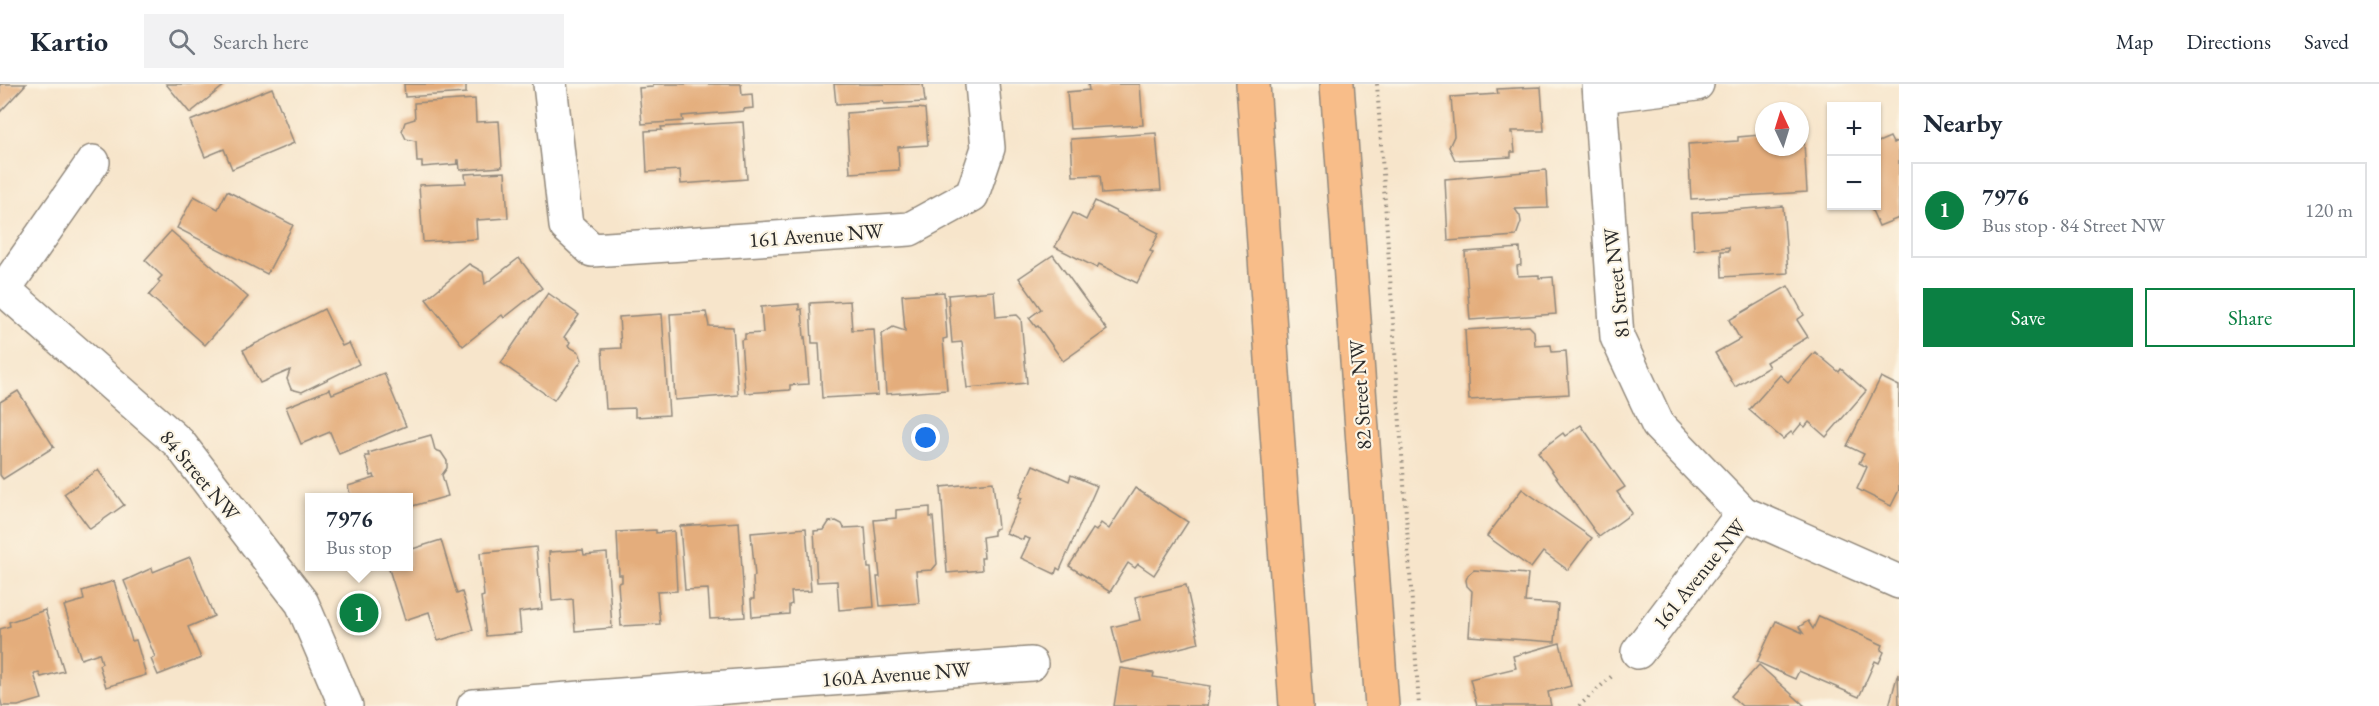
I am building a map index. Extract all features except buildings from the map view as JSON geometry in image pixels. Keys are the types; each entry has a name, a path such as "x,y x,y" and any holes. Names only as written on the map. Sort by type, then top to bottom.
{"main road":[{"path":"1253,84 1296,706"},
{"name":"82 Street NW","path":"1337,84 1382,706"}],"street":[{"name":"161 Avenue NW","path":"550,84 566,226 592,250 910,229 972,195 988,148 982,84"},
{"path":"1600,90 1697,84"},
{"name":"81 Street NW","path":"1600,90 1617,337 1658,425 1743,513"},
{"path":"2,287 93,162"},
{"name":"84 Street NW","path":"2,287 179,443 302,603 346,706"},
{"name":"161 Avenue NW","path":"1638,652 1743,513 1899,582"},
{"name":"160A Avenue NW","path":"474,706 1031,664"}],"path":[{"path":"1377,84 1419,706"},
{"path":"1579,706 1638,652"}],"place":[{"name":"7976","path":"359,613"}]}
